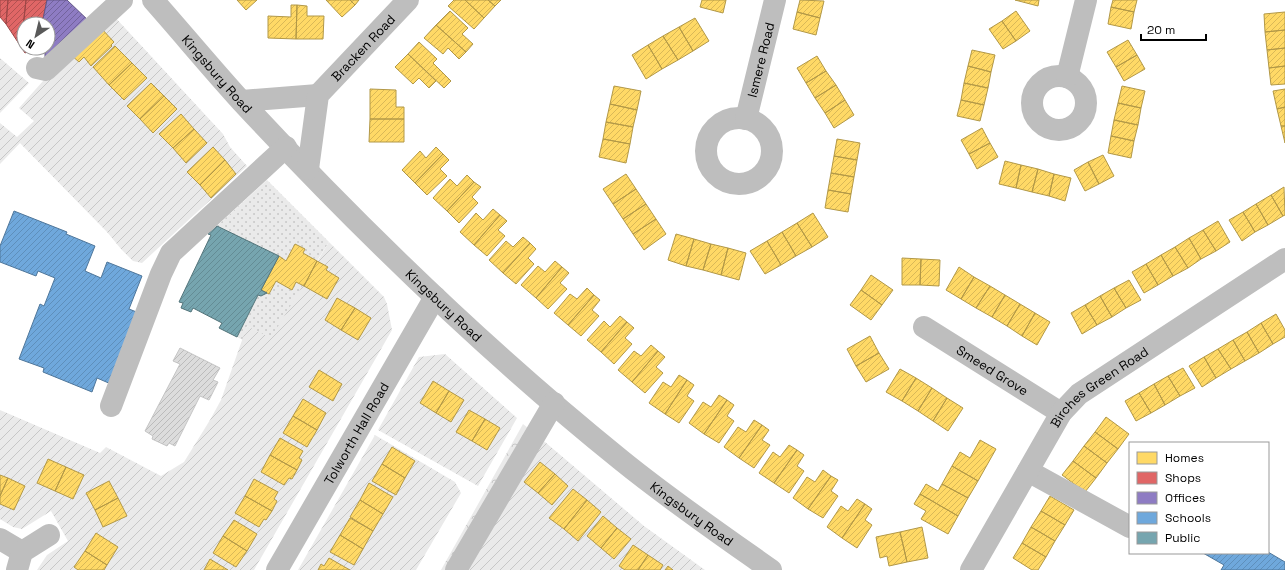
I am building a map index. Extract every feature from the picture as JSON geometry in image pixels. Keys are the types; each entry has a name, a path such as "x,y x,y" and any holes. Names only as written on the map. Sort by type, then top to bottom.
{"street":[{"path":"37,68 46,70 122,0"},
{"name":"Kingsbury Road","path":"153,0 242,101 435,296 554,403 620,459 693,515 771,570"},
{"name":"Bracken Road","path":"318,95 408,0"},
{"name":"Ismere Road","path":"746,119 775,0"},
{"path":"1068,77 1086,0"},
{"path":"242,101 318,95 308,169"},
{"path":"111,406 161,274 171,253 286,147"},
{"name":"Birches Green Road","path":"971,570 1061,413 1079,394 1285,259"},
{"name":"Tolworth Hall Road","path":"277,570 435,296"},
{"name":"Smeed Grove","path":"924,327 1061,413"},
{"path":"456,570 554,403"},
{"path":"1028,471 1129,527"},
{"path":"0,539 20,561 49,535"}],"green space":[{"path":"112,14 223,134 230,147 247,166 142,263 133,261 107,232 20,143 0,164 0,123 17,137 34,121 19,108 43,81"},
{"path":"0,58 29,83 0,113"},
{"path":"267,180 329,242 317,261 303,253 305,249 295,244 286,261 217,226"},
{"path":"329,242 384,297 387,304 392,330 254,570 37,570 47,555 68,541 51,511 22,529 13,527 0,519 0,410 100,453 106,447 161,476 184,462 210,420 221,400 247,326 271,338"},
{"path":"276,281 292,290 296,282 304,286 271,339 247,326 243,340 237,337 258,295 262,296 267,293 269,294"},
{"path":"445,354 517,418 478,486 378,430 419,357"},
{"path":"523,424 545,442 538,444 464,570 441,570"},
{"path":"375,435 455,482 461,493 416,570 298,570"},
{"path":"545,442 644,526 705,570 464,570 538,444"}],"building: Homes":[{"path":"237,0 257,0 246,10"},
{"path":"326,0 350,0 355,5 342,17"},
{"path":"350,0 359,0 355,5"},
{"path":"454,0 465,0 484,18 474,29 448,6"},
{"path":"465,0 488,0 495,6 484,18"},
{"path":"488,0 501,0 495,6"},
{"path":"702,0 726,0 723,13 700,7"},
{"path":"800,0 824,1 820,18 797,12"},
{"path":"1015,0 1039,0 1038,6"},
{"path":"1113,0 1137,0 1134,12 1111,7"},
{"path":"291,5 297,5 296,39 268,38 268,16 291,17"},
{"path":"297,5 307,6 307,16 324,16 323,39 296,39"},
{"path":"1111,7 1134,12 1131,29 1108,24"},
{"path":"450,11 468,28 462,34 473,44 466,52 436,25"},
{"path":"1016,11 1030,31 1016,41 1002,21"},
{"path":"797,12 820,18 816,35 793,29"},
{"path":"1285,12 1285,30 1265,32 1264,14"},
{"path":"695,18 709,41 693,51 679,27"},
{"path":"1002,21 1016,41 1003,49 989,29"},
{"path":"436,25 466,52 459,59 448,48 443,54 424,38"},
{"path":"100,27 114,42 111,45 112,46 91,66 84,57 79,62 71,55"},
{"path":"679,27 693,51 678,60 663,36"},
{"path":"1285,30 1285,48 1267,50 1265,32"},
{"path":"663,36 678,60 662,69 648,45"},
{"path":"1128,40 1137,55 1116,67 1107,52"},
{"path":"419,42 437,59 433,63 451,81 444,88 408,54"},
{"path":"648,45 662,69 646,79 632,55"},
{"path":"115,46 132,63 109,85 93,67"},
{"path":"1285,48 1285,66 1269,68 1267,50"},
{"path":"972,50 995,55 991,72 968,66"},
{"path":"408,54 436,81 429,88 419,78 413,84 395,67"},
{"path":"1137,55 1145,69 1124,81 1116,67"},
{"path":"817,56 826,71 806,83 797,68"},
{"path":"132,63 147,78 124,100 109,85"},
{"path":"968,66 991,72 988,88 964,83"},
{"path":"1285,66 1285,84 1271,85 1269,68"},
{"path":"826,71 836,85 815,98 806,83"},
{"path":"151,83 164,96 140,119 127,106"},
{"path":"964,83 988,88 984,105 961,100"},
{"path":"836,85 845,100 825,113 815,98"},
{"path":"614,86 641,91 637,110 610,104"},
{"path":"1122,86 1145,91 1141,108 1118,103"},
{"path":"370,89 396,90 396,107 404,107 404,119 370,119"},
{"path":"1285,89 1285,107 1277,109 1273,91"},
{"path":"164,96 177,109 153,133 140,119"},
{"path":"845,100 854,115 834,128 825,113"},
{"path":"961,100 984,105 980,121 957,116"},
{"path":"1118,103 1141,108 1138,125 1114,120"},
{"path":"610,104 637,110 633,127 606,122"},
{"path":"1285,107 1285,126 1281,126 1277,109"},
{"path":"181,114 194,129 173,148 159,134"},
{"path":"370,119 404,119 404,142 369,142"},
{"path":"1114,120 1138,125 1134,141 1111,136"},
{"path":"606,122 633,127 630,144 603,139"},
{"path":"1281,126 1285,126 1285,143"},
{"path":"982,128 990,143 969,154 961,140"},
{"path":"194,129 207,143 186,163 173,148"},
{"path":"1111,136 1134,141 1131,158 1108,153"},
{"path":"603,139 630,144 626,163 599,157"},
{"path":"837,139 860,143 857,160 834,156"},
{"path":"990,143 998,157 977,169 969,154"},
{"path":"213,147 225,160 200,185 187,172"},
{"path":"436,147 443,154 415,183 402,170 420,151 426,158"},
{"path":"443,154 449,160 440,169 447,176 427,195 415,183"},
{"path":"1103,155 1114,176 1099,184 1088,162"},
{"path":"834,156 857,160 854,177 831,173"},
{"path":"225,160 236,174 211,198 200,185"},
{"path":"1005,161 1021,165 1016,188 999,184"},
{"path":"1088,162 1099,184 1085,191 1074,170"},
{"path":"1021,165 1038,169 1032,192 1016,188"},
{"path":"1038,169 1054,174 1049,196 1032,192"},
{"path":"831,173 854,177 851,194 828,190"},
{"path":"626,174 636,189 613,204 603,189"},
{"path":"1054,174 1071,178 1065,201 1049,196"},
{"path":"467,175 474,182 447,211 433,198 450,179 457,186"},
{"path":"474,182 481,187 472,197 478,203 459,223 447,211"},
{"path":"1284,187 1285,215 1283,216 1271,195"},
{"path":"636,189 646,204 623,219 613,204"},
{"path":"828,190 851,194 848,212 825,208"},
{"path":"1271,195 1283,216 1268,225 1256,204"},
{"path":"646,204 656,219 633,234 623,219"},
{"path":"1256,204 1268,225 1255,232 1243,212"},
{"path":"493,209 500,215 474,245 460,232 476,213 483,220"},
{"path":"1243,212 1255,232 1242,241 1229,220"},
{"path":"813,213 828,237 812,247 797,223"},
{"path":"500,215 507,221 498,230 505,236 487,256 474,245"},
{"path":"656,219 666,234 644,250 633,234"},
{"path":"1218,221 1230,242 1216,251 1203,230"},
{"path":"797,223 812,247 796,256 782,232"},
{"path":"1203,230 1216,251 1201,259 1189,238"},
{"path":"782,232 796,256 781,265 767,241"},
{"path":"676,234 694,239 686,266 668,260"},
{"path":"523,237 530,243 503,273 489,260 506,241 513,247"},
{"path":"1189,238 1201,259 1188,268 1175,247"},
{"path":"694,239 711,244 703,270 686,266"},
{"path":"767,241 781,265 765,274 750,251"},
{"path":"530,243 536,249 528,258 534,264 516,284 503,273"},
{"path":"295,244 305,249 303,253 317,261 304,286 296,282 292,290 276,281 269,294 261,290 279,256 286,261"},
{"path":"711,244 728,248 721,275 703,270"},
{"path":"1175,247 1188,268 1173,276 1161,255"},
{"path":"728,248 746,253 739,280 721,275"},
{"path":"1161,255 1173,276 1158,285 1146,264"},
{"path":"902,258 921,259 920,285 902,285"},
{"path":"921,259 940,260 939,286 920,285"},
{"path":"317,261 328,267 326,270 339,278 327,299 304,286"},
{"path":"555,261 562,267 536,298 521,285 538,266 545,272"},
{"path":"1146,264 1158,285 1144,293 1132,272"},
{"path":"562,267 569,273 560,283 567,289 548,309 536,298"},
{"path":"959,267 974,277 961,299 946,290"},
{"path":"871,275 893,290 882,305 861,290"},
{"path":"974,277 990,286 976,308 961,299"},
{"path":"1129,280 1141,300 1126,308 1114,288"},
{"path":"990,286 1005,295 992,317 976,308"},
{"path":"587,288 594,295 568,325 554,313 570,294 577,299"},
{"path":"1114,288 1126,308 1112,317 1100,296"},
{"path":"861,290 882,305 871,320 850,305"},
{"path":"594,295 600,300 592,310 599,316 581,336 568,325"},
{"path":"1005,295 1020,304 1007,326 992,317"},
{"path":"1100,296 1112,317 1097,325 1085,305"},
{"path":"337,298 355,308 341,330 325,320"},
{"path":"1020,304 1035,313 1022,336 1007,326"},
{"path":"1085,305 1097,325 1082,334 1071,313"},
{"path":"355,308 371,318 358,340 341,330"},
{"path":"1035,313 1050,322 1037,345 1022,336"},
{"path":"1276,314 1285,330 1285,337 1273,344 1261,323"},
{"path":"620,316 627,322 601,352 587,340 604,321 610,327"},
{"path":"627,322 634,328 625,338 632,344 614,364 601,352"},
{"path":"1261,323 1273,344 1259,353 1247,332"},
{"path":"1247,332 1259,353 1245,361 1233,340"},
{"path":"870,336 879,353 856,366 847,349"},
{"path":"1233,340 1245,361 1231,369 1218,349"},
{"path":"651,345 658,351 632,382 618,370 634,351 641,356"},
{"path":"1218,349 1231,369 1216,378 1204,357"},
{"path":"658,351 665,357 656,367 663,373 645,393 632,382"},
{"path":"879,353 889,369 866,382 856,366"},
{"path":"1204,357 1216,378 1202,387 1189,366"},
{"path":"1183,368 1195,388 1180,396 1168,376"},
{"path":"900,369 916,378 902,401 886,392"},
{"path":"319,370 342,384 333,401 309,387"},
{"path":"679,375 687,380 665,414 649,403 663,382 671,387"},
{"path":"1168,376 1180,396 1165,405 1154,384"},
{"path":"916,378 932,388 918,411 902,401"},
{"path":"687,380 694,385 687,396 694,401 679,423 665,414"},
{"path":"433,381 449,391 436,413 420,403"},
{"path":"1154,384 1165,405 1151,413 1139,393"},
{"path":"932,388 947,398 933,421 918,411"},
{"path":"449,391 464,400 451,422 436,413"},
{"path":"1139,393 1151,413 1136,421 1125,401"},
{"path":"719,395 727,400 704,434 689,423 703,402 711,407"},
{"path":"947,398 963,408 948,431 933,421"},
{"path":"303,399 326,413 317,430 293,416"},
{"path":"727,400 734,405 727,416 734,421 719,443 704,434"},
{"path":"469,410 485,419 472,441 456,432"},
{"path":"293,416 317,430 307,447 283,433"},
{"path":"1106,417 1129,434 1118,449 1095,432"},
{"path":"485,419 500,428 487,450 472,441"},
{"path":"754,420 762,425 739,458 724,447 738,427 746,432"},
{"path":"762,425 769,430 762,440 770,445 754,468 739,458"},
{"path":"1095,432 1118,449 1107,463 1084,446"},
{"path":"280,438 303,451 299,458 302,460 297,470 270,455"},
{"path":"980,440 996,449 978,481 952,466 960,452 970,458"},
{"path":"789,445 797,450 774,483 759,473 773,452 780,457"},
{"path":"1084,446 1107,463 1096,478 1073,461"},
{"path":"392,447 415,461 405,478 382,464"},
{"path":"797,450 804,455 797,466 804,471 789,493 774,483"},
{"path":"270,455 297,470 292,479 289,478 284,485 261,472"},
{"path":"48,459 66,467 55,491 37,483"},
{"path":"1073,461 1096,478 1085,492 1062,475"},
{"path":"540,462 555,474 538,493 524,482"},
{"path":"382,464 405,478 396,495 372,481"},
{"path":"952,466 978,481 968,498 942,484"},
{"path":"66,467 84,475 73,499 55,491"},
{"path":"823,470 831,476 808,509 793,498 807,477 815,482"},
{"path":"555,474 568,486 552,505 538,493"},
{"path":"0,475 8,478 0,496"},
{"path":"831,476 838,480 831,491 838,496 823,518 808,509"},
{"path":"8,478 25,486 14,510 0,504 0,496"},
{"path":"254,479 278,492 274,499 277,501 272,511 245,496"},
{"path":"109,481 118,498 95,510 86,493"},
{"path":"369,483 393,497 383,514 360,500"},
{"path":"926,484 938,491 942,484 968,498 958,516 920,494"},
{"path":"573,489 587,500 564,529 549,518"},
{"path":"920,494 958,516 948,534 921,519 926,511 914,504"},
{"path":"245,496 272,511 259,527 235,513"},
{"path":"1050,496 1074,510 1065,525 1041,511"},
{"path":"118,498 127,516 103,527 95,510"},
{"path":"857,499 865,504 842,538 827,527 841,506 848,511"},
{"path":"360,500 383,514 373,531 350,517"},
{"path":"587,500 601,512 578,541 564,529"},
{"path":"865,504 872,509 865,520 872,525 857,548 842,538"},
{"path":"1041,511 1065,525 1055,541 1031,527"},
{"path":"603,516 617,528 601,548 587,536"},
{"path":"350,518 373,531 363,549 340,535"},
{"path":"234,520 257,534 247,551 223,536"},
{"path":"922,527 928,558 907,562 900,532"},
{"path":"1031,527 1055,541 1046,557 1022,543"},
{"path":"617,528 631,539 614,559 601,548"},
{"path":"900,532 907,562 889,566 887,556 880,558 876,537"},
{"path":"96,533 118,547 107,565 85,551"},
{"path":"340,535 363,549 354,565 330,552"},
{"path":"223,536 247,551 236,567 213,553"},
{"path":"1022,543 1046,557 1038,570 1032,570 1013,558"},
{"path":"633,545 648,555 638,570 625,570 619,566"},
{"path":"85,551 107,565 104,570 78,570 74,567"},
{"path":"648,555 663,565 660,570 638,570"},
{"path":"329,558 350,570 318,570 321,564 324,566"},
{"path":"210,559 228,570 204,570"},
{"path":"668,566 673,570 665,570"}],"building: Shops":[{"path":"0,0 8,0 6,24 0,17"},
{"path":"8,0 26,0 24,16 16,16 16,39 6,24"},
{"path":"26,0 47,0 44,16 24,16"}],"building: Offices":[{"path":"47,0 67,0 91,23 56,50 56,16 44,16"}],"building: Schools":[{"path":"14,211 67,232 66,234 95,246 85,271 101,278 107,262 142,276 129,309 139,313 111,384 97,378 92,392 43,372 44,368 19,359 40,304 44,306 55,278 38,271 36,276 0,262 0,246"},
{"path":"1269,553 1285,562 1285,570 1221,570 1224,565 1205,554 1269,554"}],"building: Public":[{"path":"217,226 279,256 261,290 267,293 261,296 258,295 237,337 219,328 222,323 193,308 191,312 181,308 183,303 179,302 211,235 208,234"}],"building: Other":[{"path":"180,348 220,368 213,380 218,382 209,400 200,396 175,446 169,443 167,446 152,439 153,436 145,431 180,364 173,361"}]}
